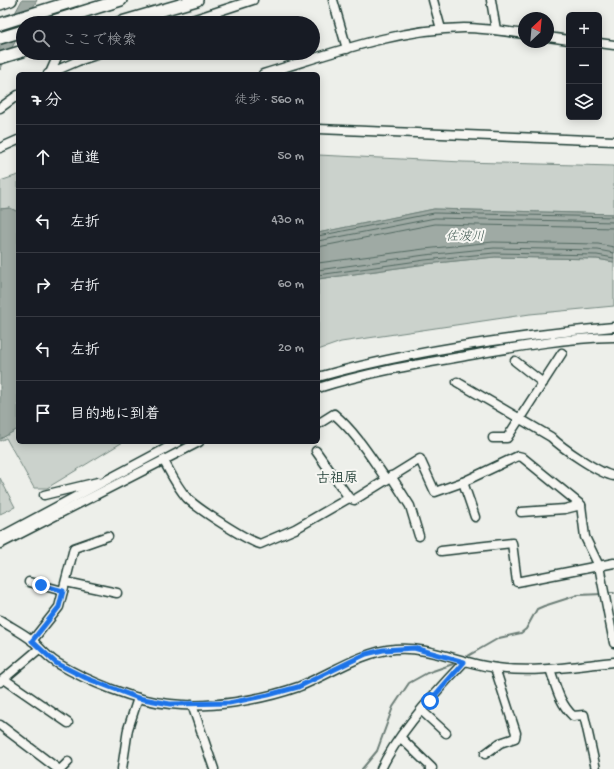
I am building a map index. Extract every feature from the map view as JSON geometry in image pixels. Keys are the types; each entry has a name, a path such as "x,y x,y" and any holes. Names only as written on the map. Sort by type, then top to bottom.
{"highway":[{"path":"0,4 11,0"},
{"path":"26,16 77,0"},
{"path":"70,16 121,0"},
{"path":"142,16 197,0"},
{"path":"0,24 16,19"},
{"path":"0,38 16,33"},
{"path":"0,58 16,53"}],"street":[{"path":"68,16 74,0"},
{"path":"204,16 253,0"},
{"path":"333,0 347,49"},
{"path":"433,0 441,29"},
{"path":"491,0 496,30"},
{"path":"320,57 412,33 441,29 465,28 518,33"},
{"path":"554,38 566,40"},
{"path":"602,44 614,45"},
{"path":"50,72 56,60"},
{"path":"52,72 83,60"},
{"path":"270,72 310,60"},
{"path":"0,108 16,96"},
{"path":"320,129 614,141"},
{"path":"0,147 16,141"},
{"path":"320,376 358,366 460,347 555,332 614,327"},
{"path":"320,387 348,378 498,350 552,342 614,337"},
{"path":"493,438 507,438 562,353"},
{"path":"515,361 543,383"},
{"path":"457,382 551,437 559,445 596,468 614,476"},
{"path":"320,423 334,414 346,425 389,477 410,506 419,536"},
{"path":"0,537 174,444"},
{"path":"0,544 195,444"},
{"path":"316,451 349,498 354,500 389,477 420,460 436,492 463,482 518,456 581,505 585,537 598,566 614,643"},
{"path":"164,461 177,485 188,499 236,532 260,544 295,529 349,498"},
{"path":"44,495 95,482 101,483"},
{"path":"463,482 475,517"},
{"path":"521,512 581,505"},
{"path":"32,641 59,607 74,548 108,536"},
{"path":"441,551 512,543 517,582 614,563"},
{"path":"30,582 63,591"},
{"path":"66,582 117,593"},
{"path":"0,620 32,641 56,663 86,678 138,698 170,704 192,705 229,703 298,687 366,654 383,650 414,648 464,662 522,671 614,662"},
{"path":"39,649 2,681 68,722"},
{"path":"381,769 401,738 464,662"},
{"path":"485,754 500,743 515,738 516,733 496,668"},
{"path":"550,669 559,697 565,708 573,716 584,715 596,769"},
{"path":"122,769 128,729 138,698"},
{"path":"192,705 214,769"},
{"path":"422,711 446,733"},
{"path":"0,725 60,769 68,762"},
{"path":"401,738 432,769"}],"shaded area":[{"path":"320,155 463,162 614,166 614,214 434,209 320,233"},
{"path":"16,176 16,211 10,208 0,209 0,181"},
{"path":"495,257 597,259 614,262 614,306 530,314 341,342 320,349 320,279 426,264"},
{"path":"16,430 16,444 120,444 47,488 34,488 6,438 0,441 0,439"},
{"path":"0,478 15,507 0,514"}],"water":[{"path":"22,0 37,0 29,16 16,16 16,40 0,70 0,41"},
{"path":"10,208 16,211 16,430 0,439 0,209"},
{"name":"佐波川","path":"434,209 614,214 614,262 597,259 495,257 426,264 320,279 320,233"}],"waterway":[{"path":"607,593 614,593"},
{"path":"466,657 499,638 521,633 526,629 537,609 578,595 603,594"},
{"path":"362,769 377,751 393,707 409,683 427,673 453,664"}],"district":[{"name":"古祖原","path":"337,477"}],"route":[{"path":"41,585 63,591 59,607 32,641 56,663 86,678 138,698 170,704 192,705 229,703 298,687 334,671 366,654 397,648 414,648 434,652 464,662 430,701"}]}
